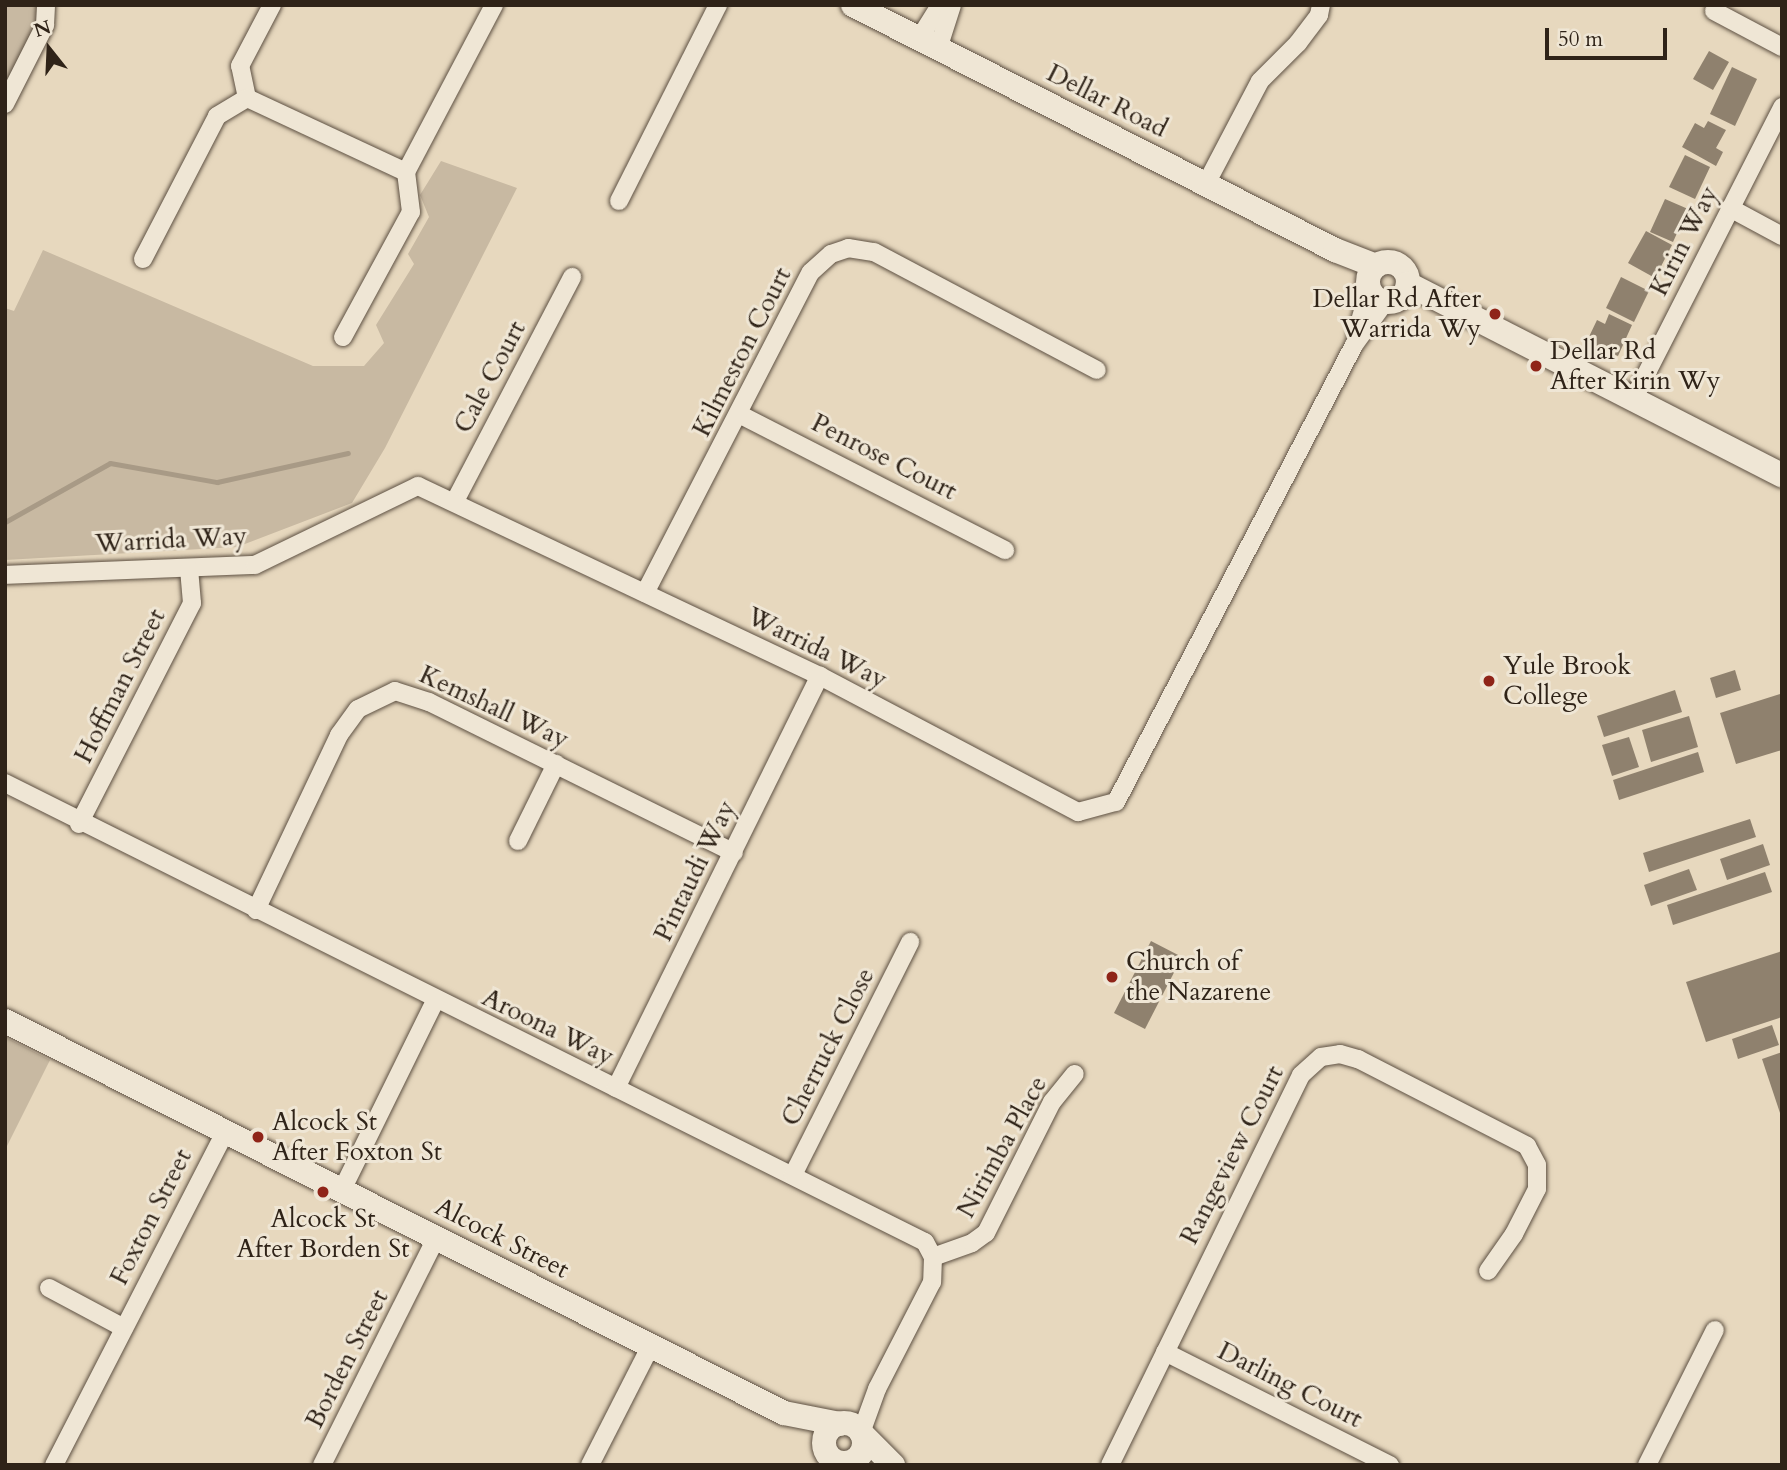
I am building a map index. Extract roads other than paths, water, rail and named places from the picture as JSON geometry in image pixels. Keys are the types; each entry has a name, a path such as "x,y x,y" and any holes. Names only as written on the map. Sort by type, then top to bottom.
{"main road":[{"name":"Dellar Road","path":"853,5 1335,250 1384,287 1447,308 1782,475"},
{"name":"Alcock Street","path":"5,1021 784,1413 852,1429"},
{"name":"Alcock Street","path":"784,1413 840,1460"},
{"path":"852,1429 864,1445 840,1460 826,1433 852,1429"},
{"path":"852,1429 893,1465"}],"street":[{"path":"5,104 45,25 46,5"},
{"path":"247,98 240,66 272,5"},
{"path":"343,337 411,212 405,172 494,5"},
{"path":"618,201 718,5"},
{"path":"928,44 940,5"},
{"path":"928,44 952,5"},
{"path":"1206,184 1260,81 1298,43 1321,5"},
{"path":"1714,11 1782,47"},
{"path":"247,98 405,172"},
{"path":"144,259 217,116 247,98"},
{"name":"Kirin Way","path":"1633,400 1782,107"},
{"path":"1730,208 1782,236"},
{"name":"Kilmeston Court","path":"645,593 740,414 811,272 826,257 846,248 874,253 1097,370"},
{"name":"Cale Court","path":"455,501 572,277"},
{"name":"Warrida Way","path":"5,575 255,565 418,486 455,501 820,676 1078,813 1116,802 1384,287"},
{"name":"Penrose Court","path":"740,414 1005,550"},
{"name":"Hoffman Street","path":"79,824 192,603 188,569"},
{"name":"Pintaudi Way","path":"616,1088 820,676"},
{"name":"Kemshall Way","path":"256,910 339,735 358,709 395,691 429,702 734,853"},
{"path":"518,841 556,764"},
{"name":"Aroona Way","path":"5,783 79,824 925,1242 933,1257"},
{"name":"Cherruck Close","path":"793,1175 910,942"},
{"path":"342,1190 435,1001"},
{"name":"Rangeview Court","path":"1110,1465 1301,1075 1327,1055 1359,1059 1527,1146 1537,1165 1537,1189 1514,1234 1488,1270"},
{"name":"Nirimba Place","path":"933,1257 972,1243 986,1233 1052,1102 1075,1074"},
{"name":"Foxton Street","path":"54,1465 226,1131"},
{"name":"Borden Street","path":"322,1465 436,1238"},
{"path":"852,1429 877,1389 932,1282 933,1257"},
{"name":"Foxton Street","path":"49,1288 124,1328"},
{"path":"1647,1465 1715,1330"},
{"path":"590,1465 650,1347"},
{"name":"Darling Court","path":"1165,1352 1390,1465"}],"waterway":[{"path":"5,522 110,463 217,482 348,453"}],"place":[{"name":"Dellar Rd After Warrida Wy","path":"1495,314"},
{"name":"Dellar Rd After Kirin Wy","path":"1536,366"},
{"name":"Yule Brook College","path":"1489,681"},
{"name":"Church of the Nazarene","path":"1112,977"},
{"name":"Alcock St After Foxton St","path":"258,1137"},
{"name":"Alcock St After Borden St","path":"323,1192"}]}
